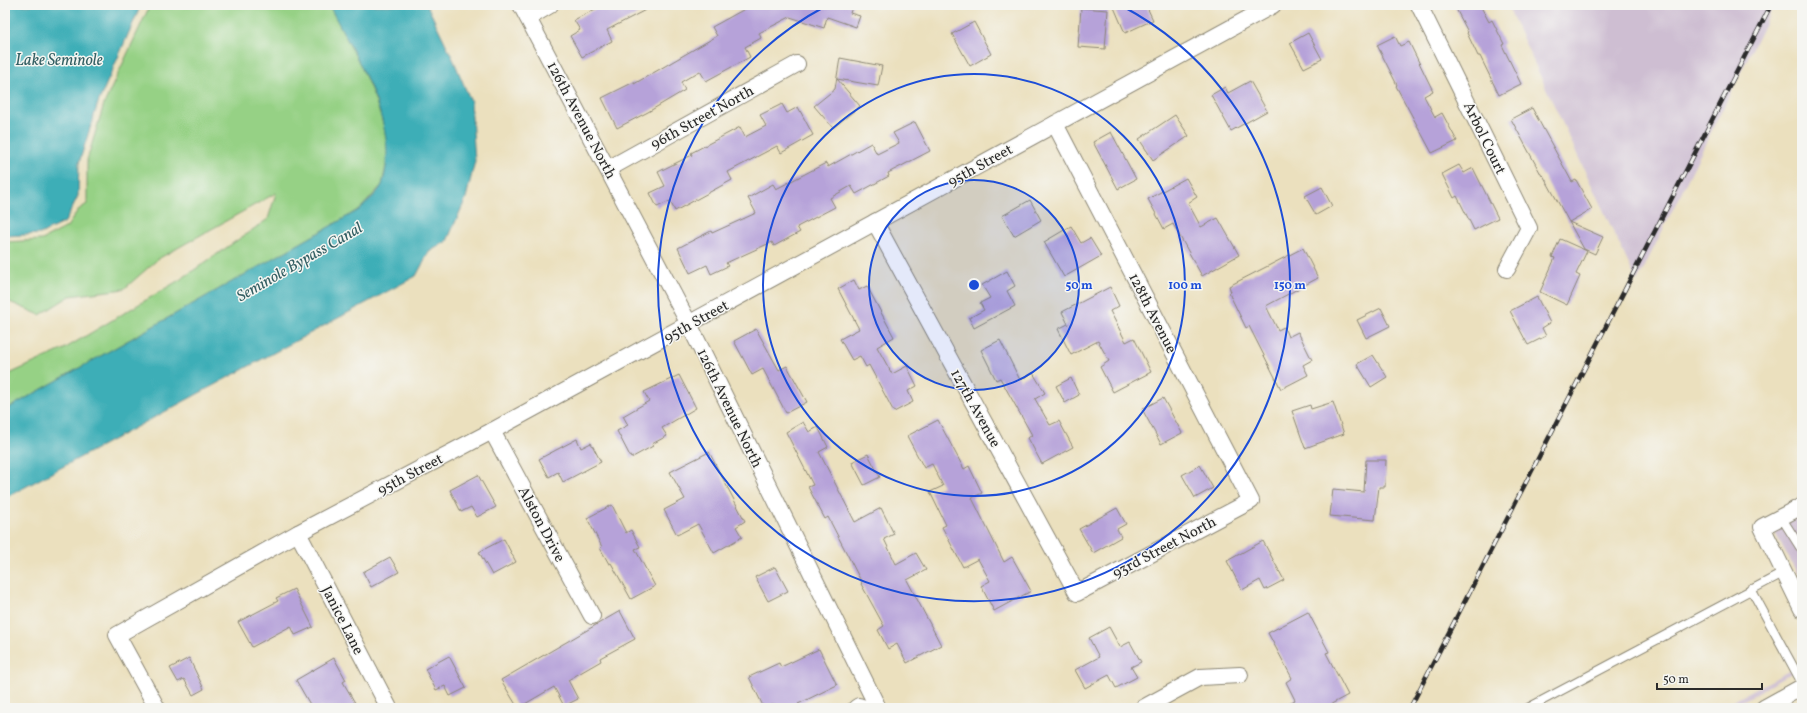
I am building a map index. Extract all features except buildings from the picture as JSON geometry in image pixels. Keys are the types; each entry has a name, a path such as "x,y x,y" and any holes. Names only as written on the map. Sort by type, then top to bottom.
{"street":[{"path":"525,11 550,5"},
{"name":"95th Street","path":"157,708 117,635 298,533 492,431 1273,5"},
{"name":"Arbol Court","path":"1419,5 1529,228 1507,270"},
{"name":"126th Avenue North","path":"525,11 689,324 878,708"},
{"name":"96th Street North","path":"608,169 796,64"},
{"name":"128th Avenue","path":"1055,124 1251,501"},
{"name":"127th Avenue","path":"875,222 1077,594"},
{"name":"Alston Drive","path":"492,431 592,616"},
{"name":"93rd Street North","path":"1077,594 1251,501"},
{"path":"1802,506 1762,527 1783,573 1802,609"},
{"name":"Janice Lane","path":"298,533 389,708"},
{"path":"1143,708 1200,677 1240,676"},
{"path":"1764,708 1802,687"},
{"path":"856,708 859,706 865,708"}],"lane":[{"path":"1781,517 1800,547 1802,547"},
{"path":"1528,708 1783,573"},
{"path":"1751,589 1802,683"}],"shaded area":[{"path":"1507,5 1774,5 1637,282"},
{"path":"1802,514 1802,582 1773,529"},
{"path":"1802,664 1802,667 1730,708 1720,708"}],"green space":[{"path":"150,5 329,5 361,66 375,99 387,136 387,161 382,185 359,210 5,410 5,376 64,349 181,279 268,219 276,193 158,259 124,289 70,296 40,315 5,300 5,242 42,240 67,227 78,210 87,204 87,160 104,104"}],"water":[{"name":"Lake Seminole","path":"5,5 141,5 98,103 79,163 78,196 65,222 40,234 5,236"},
{"name":"Seminole Bypass Canal","path":"329,5 427,5 454,61 471,102 475,161 466,198 447,241 429,252 416,276 5,498 5,410 359,210 382,185 387,152 385,131 379,109 360,65"}],"railway":[{"path":"1410,708 1771,5"}]}
